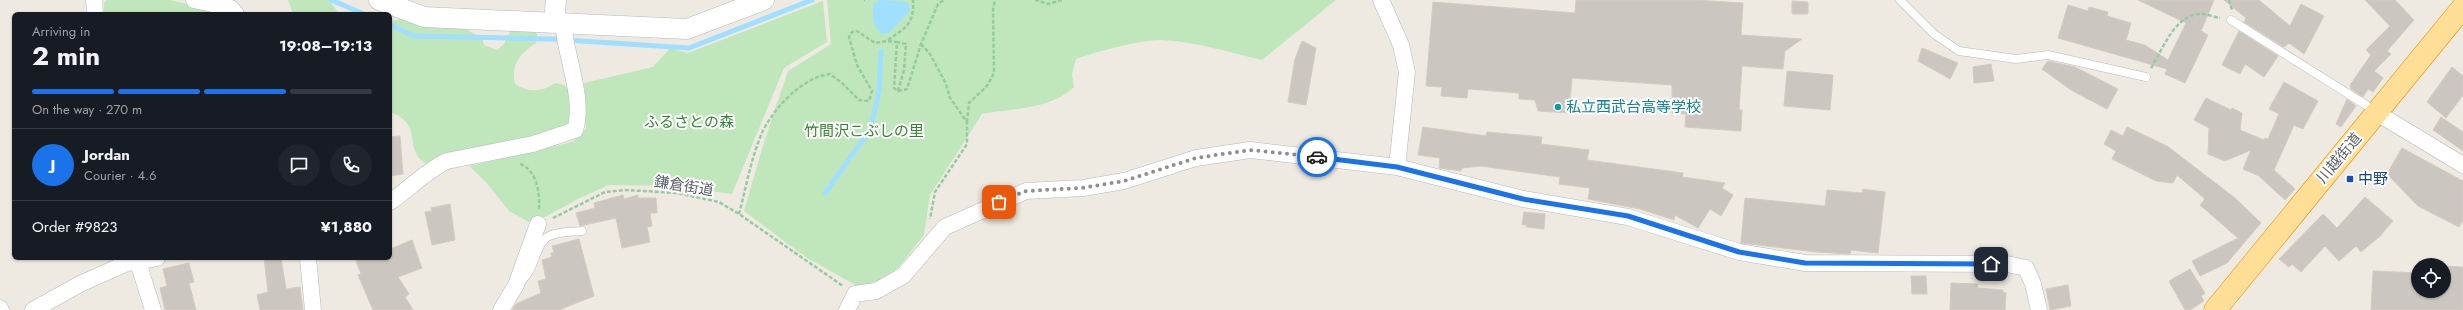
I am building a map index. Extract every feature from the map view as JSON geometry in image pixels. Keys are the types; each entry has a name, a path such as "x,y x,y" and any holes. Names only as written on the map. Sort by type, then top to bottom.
{"highway":[{"name":"川越街道","path":"2216,310 2463,7"}],"street":[{"path":"94,0 95,12"},
{"path":"194,0 231,8 234,12"},
{"path":"379,0 424,17 562,30 687,29 764,0"},
{"path":"392,201 416,184 434,167 447,161 533,144 564,136 575,130 579,119 577,102 556,0"},
{"path":"1381,0 1401,45 1407,72 1397,167"},
{"path":"2377,113 2463,165"},
{"path":"847,310 854,294 876,291 902,276 945,227 960,219 1026,191 1082,188 1124,181 1196,158 1250,150 1397,167 1523,199 1628,216 1739,252 1805,263 2007,264 2026,268 2033,284 2039,310"},
{"path":"501,310 516,285 538,224"},
{"path":"308,260 313,310"},
{"path":"33,310 80,284 128,261 153,310"}],"lane":[{"path":"1900,0 1934,34 1959,51 2016,59 2048,55 2146,77"},
{"path":"2231,20 2377,113"},
{"path":"516,285 528,276 546,238 556,233 582,231"}],"path":[{"path":"739,214 762,133 776,111 796,91 821,75 830,74 842,83 858,100 869,101 872,91 857,65 849,37 852,32 857,31 869,41 875,43 887,40 903,30 914,16 913,0"},
{"path":"898,91 906,89 921,44 938,4 944,0"},
{"path":"931,242 928,229 935,192 960,157 967,144 969,103 987,86 994,73 992,10 995,0"},
{"path":"1035,0 1048,4 1062,0"},
{"path":"2146,77 2178,24 2188,16 2200,14 2231,20"},
{"path":"887,40 906,44 904,70 898,91"},
{"path":"897,42 894,88 898,91"},
{"path":"921,44 930,54 946,84 950,98 967,122"},
{"path":"516,162 527,166 534,177 539,194 538,224"},
{"name":"鎌倉街道","path":"538,224 605,192 626,190 677,193 719,202 739,214 854,294"}],"green space":[{"path":"107,0 170,0 221,12 104,12 104,3"},
{"path":"288,0 329,0 339,12 292,12"},
{"name":"竹間沢こぶしの里","path":"827,0 1336,0 1262,60 1186,42 1160,40 1129,44 1076,59 1072,74 1074,87 1064,95 1054,100 1031,107 982,114 930,195 924,235 898,268 879,280 859,287 807,258 744,211 764,142 788,71 831,44"},
{"name":"ふるさとの森","path":"823,1 827,42 784,68 732,194 672,186 609,185 580,198 543,218 529,222 509,211 486,182 469,166 572,142 586,129 584,83 653,67 670,48 688,53"},
{"path":"401,19 466,29 482,38 484,45 497,50 504,44 512,28 533,30 537,34 536,43 521,55 515,65 515,84 530,90 540,90 555,83 564,85 571,92 573,119 564,130 444,156 426,164 417,155 414,148 411,130 405,120 392,113 392,21"}],"water":[{"path":"880,0 908,2 910,11 889,33 882,34 876,28 873,16 873,4"}],"building":[{"name":"私立西武台高等学校","path":"1576,0 1695,0 1743,3 1741,35 1802,39 1785,51 1783,69 1742,66 1739,110 1742,110 1741,131 1685,127 1686,114 1672,113 1672,85 1572,78 1569,113 1538,111 1535,100 1519,99 1519,93 1468,89 1467,98 1441,96 1442,87 1426,86 1433,2 1575,13"},
{"path":"2138,0 2214,0 2201,31 2208,35 2185,83 2165,74 2167,69 2058,38 2068,5 2088,11 2089,7 2108,12 2107,16 2131,23 2126,40 2145,45 2168,60 2186,23"},
{"path":"2224,0 2259,0 2290,26 2301,4 2324,16 2304,54 2289,43 2284,47 2244,22 2246,18"},
{"path":"2365,0 2395,0 2414,20 2387,51 2391,54 2374,71 2383,78 2373,92 2368,89 2363,97 2351,89 2350,85 2371,55 2366,50 2390,26"},
{"path":"1792,1 1808,2 1808,14 1792,14"},
{"path":"2239,31 2278,56 2264,77 2245,64 2240,74 2222,65"},
{"path":"1302,41 1316,48 1306,105 1288,102 1295,59"},
{"path":"1922,48 1958,63 1950,79 1918,61"},
{"path":"2048,61 2075,67 2118,89 2107,109 2071,90 2042,69"},
{"path":"1991,64 1994,81 1974,83 1973,67"},
{"path":"2452,67 2463,76 2463,95 2446,118 2427,102"},
{"path":"1787,71 1833,75 1830,110 1784,106"},
{"path":"2284,82 2318,101 2303,129 2294,125 2274,170 2295,189 2285,200 2259,176 2243,169 2251,150 2225,161 2208,154 2209,128 2194,120 2206,98 2231,110 2232,108 2242,113 2240,130 2264,140 2265,138 2268,139 2279,114 2269,109"},
{"path":"2347,99 2356,106 2341,127 2336,124"},
{"path":"2441,117 2463,132 2463,151 2433,130"},
{"path":"1423,127 1486,136 1487,132 1542,137 1541,144 1589,150 1587,160 1683,173 1682,177 1725,183 1722,188 1733,195 1721,216 1710,209 1698,228 1675,215 1674,220 1640,209 1588,199 1590,188 1559,184 1560,177 1481,166 1462,168 1461,171 1439,168 1440,158 1418,155"},
{"path":"2127,127 2167,146 2235,198 2261,223 2227,263 2200,276 2192,261 2238,238 2200,205 2205,199 2177,175 2173,183 2156,181 2112,159 2116,151 2104,144 2111,130 2123,136"},
{"path":"400,136 403,174 392,176 392,137"},
{"path":"2402,148 2463,181 2463,220 2459,227 2418,206 2387,174"},
{"path":"1863,189 1885,192 1878,253 1851,250 1850,254 1817,252 1741,243 1745,198 1825,206 1827,190 1862,193"},
{"path":"623,195 624,199 638,195 638,198 656,198 657,213 650,213 652,226 647,227 650,242 622,248 616,218 580,226 576,213 595,208 594,203"},
{"path":"2365,197 2393,221 2380,236 2361,252 2356,246 2339,261 2325,246 2301,272 2292,264 2289,267 2279,259 2323,214 2337,228"},
{"path":"450,204 455,240 432,245 425,212 432,211 431,208"},
{"path":"1524,212 1545,214 1544,229 1526,227 1527,225 1522,225"},
{"path":"579,239 594,296 559,310 512,310 516,304 541,293 538,281 546,279 542,260 552,257 551,253 554,253 552,246"},
{"path":"412,240 422,268 398,277 409,294 405,297 413,310 373,310 358,275 361,274 356,261 392,260 392,248"},
{"path":"264,260 281,260 286,289 300,287 303,310 260,310 257,295 268,292"},
{"path":"189,263 194,282 189,283 196,310 165,310 160,288 167,286 163,269"},
{"path":"2451,266 2463,267 2463,310 2371,310 2373,271 2411,273 2411,298 2451,298"},
{"path":"2190,269 2205,293 2201,296 2204,301 2190,310 2185,310 2169,281"},
{"path":"1911,276 1926,276 1927,294 1912,294"},
{"path":"1951,283 1978,284 1977,288 2003,290 2003,292 2006,293 2005,310 1950,310"},
{"path":"2068,285 2071,306 2050,310 2046,289"}],"waterway":[{"path":"331,0 359,12"},
{"path":"392,26 414,36 551,39 689,48 812,0"},
{"path":"825,193 870,130 879,92 881,51"}],"way so far":[{"path":"999,202 1026,191 1082,188 1124,181 1196,158 1250,150 1317,157"}],"place":[{"name":"私立西武台高等学校","path":"1558,107"},
{"name":"中野","path":"2350,179"}],"route":[{"path":"1317,157 1397,167 1523,199 1628,216 1739,252 1805,263 1991,264"}]}
